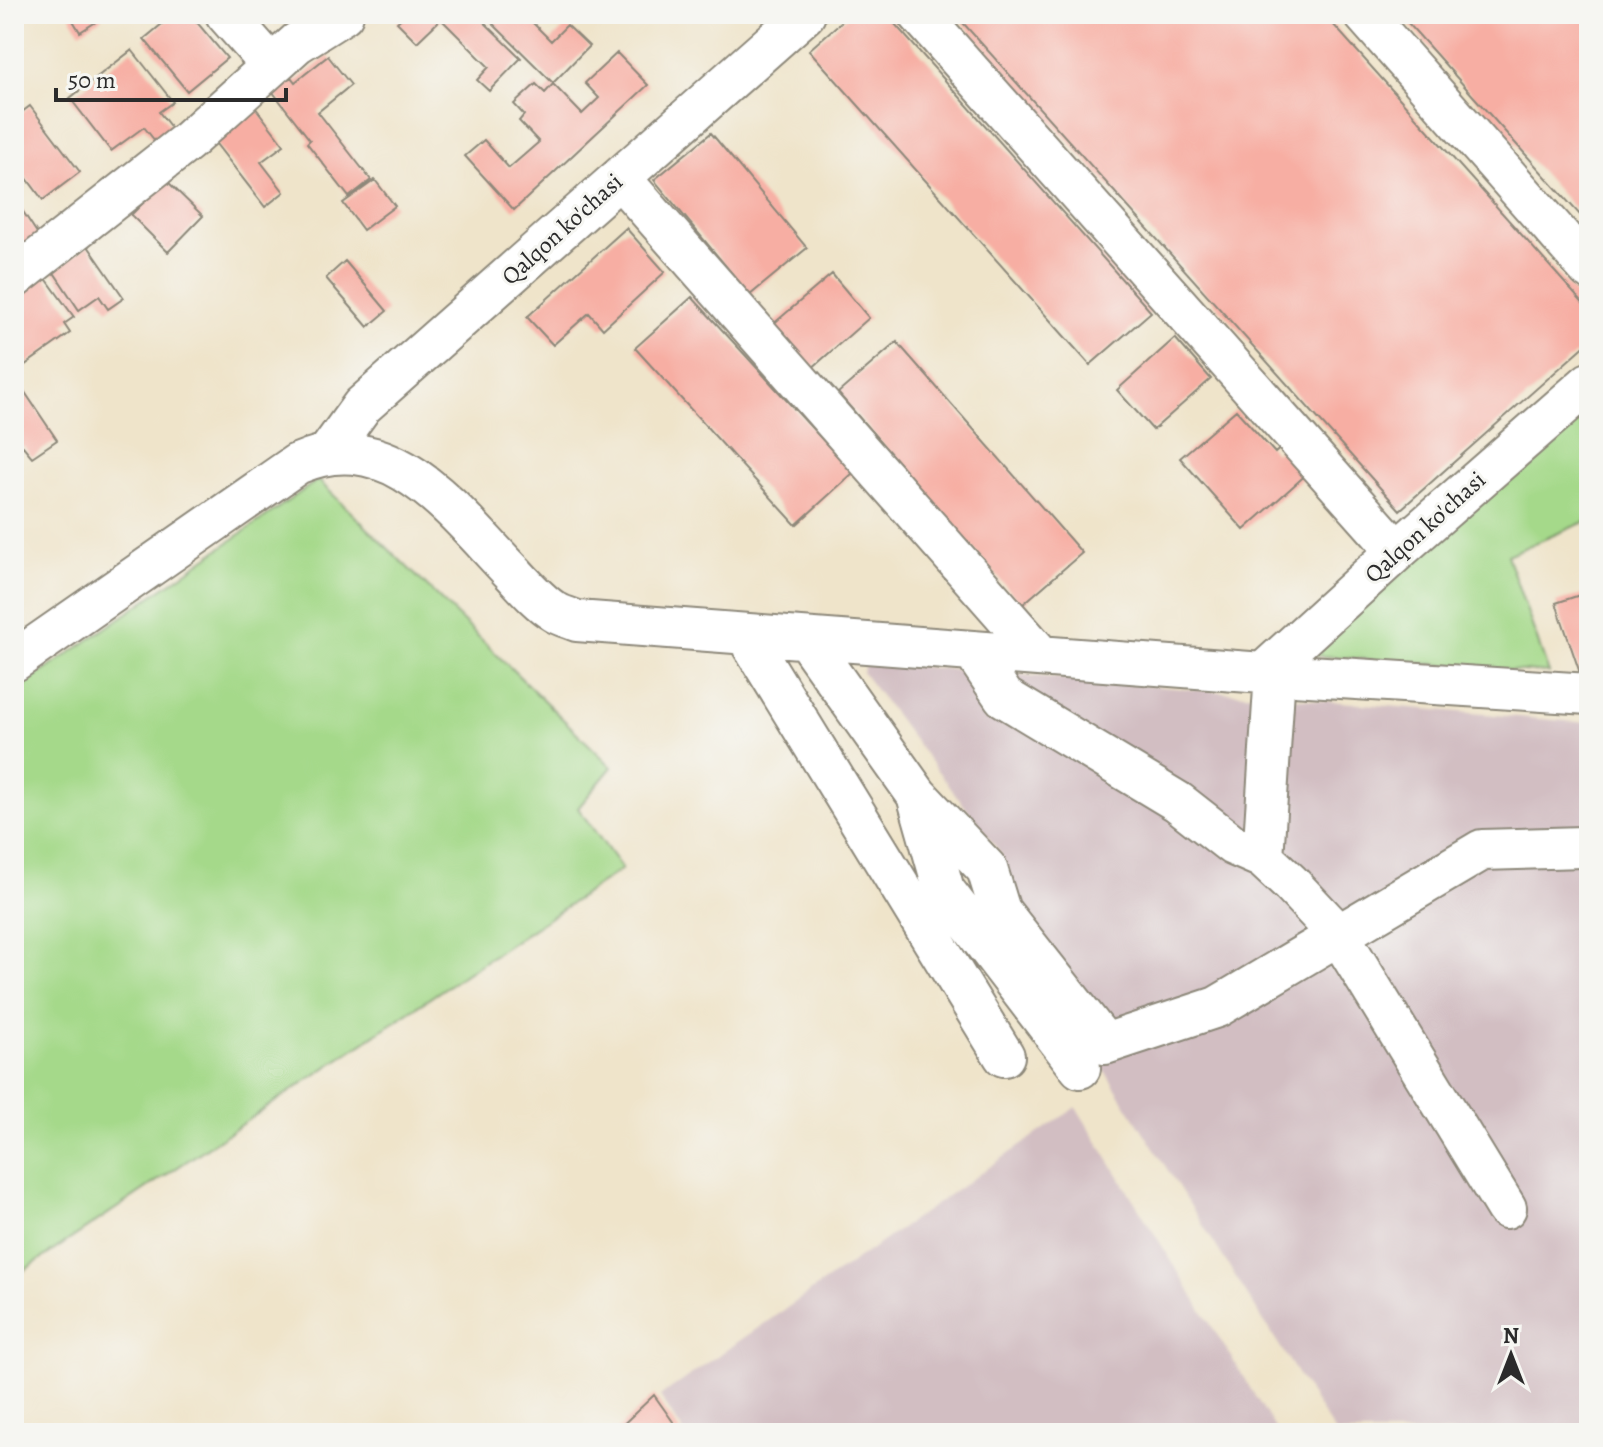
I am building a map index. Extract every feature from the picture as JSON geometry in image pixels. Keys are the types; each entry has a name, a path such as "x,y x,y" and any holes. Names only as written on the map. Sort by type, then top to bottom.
{"street":[{"path":"226,14 271,65"},
{"path":"14,278 188,141 297,43 343,14"},
{"name":"Qalqon ko'chasi","path":"328,453 362,406 805,14"},
{"path":"919,14 1397,551"},
{"path":"1364,14 1589,269"},
{"path":"620,178 1041,656"},
{"name":"Qalqon ko'chasi","path":"1269,673 1397,551 1589,383"},
{"path":"14,661 297,464 328,453 369,455 398,466 425,483 529,590 555,612 577,621 807,640 1589,694"},
{"path":"746,635 1004,1056"},
{"path":"807,640 917,795 987,869 1000,911 1105,1044 1217,1007 1482,850 1583,847"},
{"path":"973,651 1004,697 1178,802 1233,845 1263,858 1339,935 1506,1208"},
{"path":"1263,858 1269,673"},
{"path":"917,795 944,890 1080,1068"}],"shaded area":[{"path":"866,662 1589,723 1589,1433 1335,1433 1108,1076 958,895 1002,855 862,672"},
{"path":"1076,1107 1278,1433 684,1433 660,1396"}],"green space":[{"path":"1589,406 1589,520 1507,555 1549,673 1309,655"},
{"path":"318,480 612,767 578,808 622,869 14,1277 14,692"}],"building":[{"path":"69,14 99,14 102,18 80,32"},
{"path":"174,14 190,14 227,58 187,91 144,39"},
{"path":"406,14 476,14 521,58 489,91 477,80 489,67 441,19 417,42 397,22"},
{"path":"483,14 524,14 551,41 567,25 589,46 553,83"},
{"path":"850,14 886,14 1151,312 1090,365 809,50"},
{"path":"955,14 1324,14 1589,310 1589,342 1400,510"},
{"path":"1400,14 1589,14 1589,225 1508,135"},
{"path":"132,50 173,102 159,112 176,134 159,146 144,127 111,151 70,98"},
{"path":"617,53 648,85 514,210 465,156 484,140 509,168 539,142 519,121 524,115 514,104 536,84 545,93 553,84 582,114 599,98 585,83"},
{"path":"328,56 351,85 318,112 371,180 349,197 272,91 291,77 295,82"},
{"path":"30,106 80,172 43,200 14,161 14,118"},
{"path":"255,107 284,145 261,162 284,192 265,207 213,140"},
{"path":"711,133 807,248 750,295 654,180"},
{"path":"166,180 203,216 168,252 131,215"},
{"path":"375,180 395,206 363,230 343,203"},
{"path":"14,198 41,239 20,253 14,245"},
{"path":"626,228 665,272 603,329 589,313 553,345 527,317"},
{"path":"88,246 124,298 108,309 99,296 79,310 53,271"},
{"path":"345,261 387,311 368,327 326,278"},
{"path":"42,273 74,317 64,324 70,333 25,365 14,350 14,293"},
{"path":"832,274 869,318 811,369 772,325"},
{"path":"692,297 853,473 796,525 635,348"},
{"path":"1175,338 1211,379 1153,430 1117,390"},
{"path":"897,342 1082,553 1022,605 838,393"},
{"path":"14,376 57,440 32,457 23,446 14,452"},
{"path":"1236,410 1275,453 1284,445 1309,472 1244,530 1180,458"},
{"path":"1589,592 1589,674 1581,676 1556,603"},
{"path":"654,1395 681,1433 614,1433"}]}
